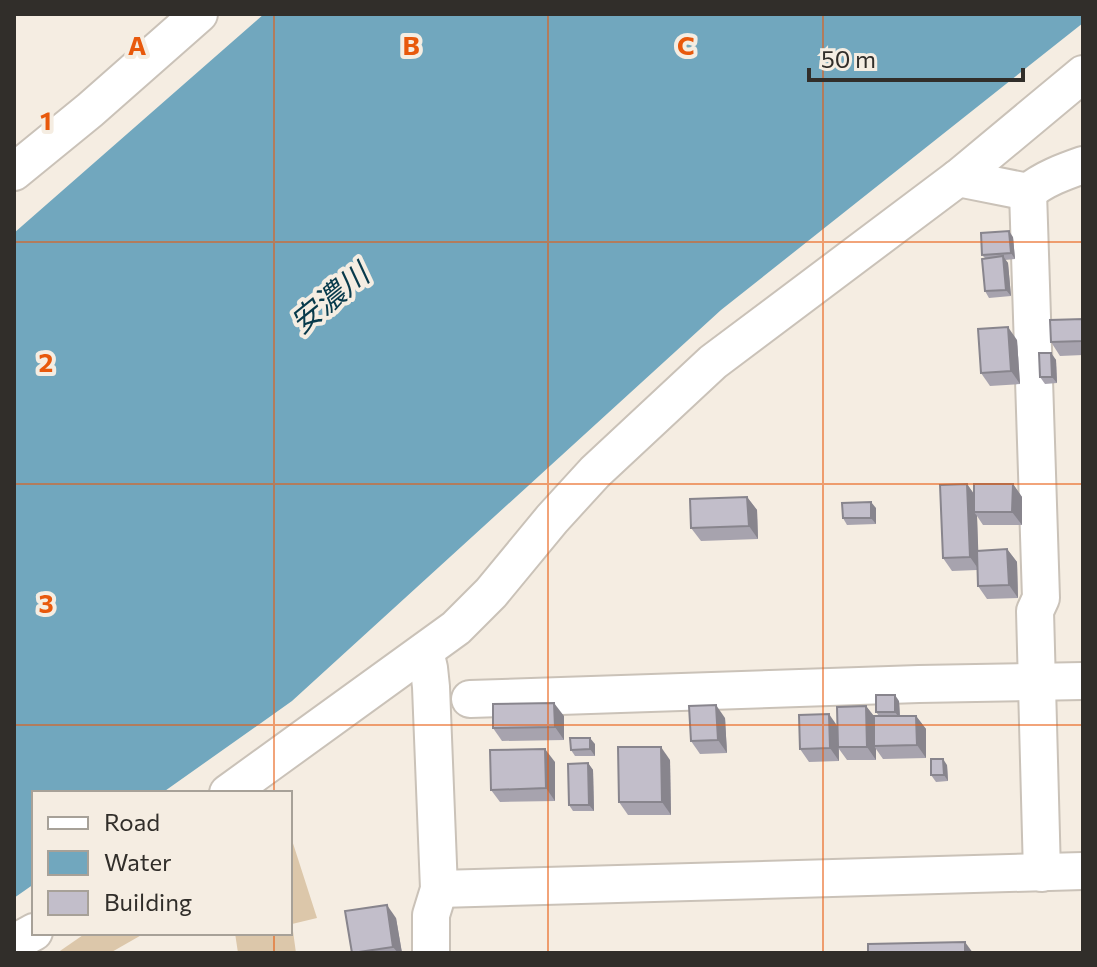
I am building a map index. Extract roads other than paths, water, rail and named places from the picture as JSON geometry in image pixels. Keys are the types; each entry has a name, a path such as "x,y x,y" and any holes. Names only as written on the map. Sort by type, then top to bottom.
{"street":[{"path":"14,172 199,14"},
{"path":"231,791 456,628 491,593 595,472 713,362 958,178 1083,74"},
{"path":"1028,192 1040,182 1083,165"},
{"path":"958,178 1028,192"},
{"path":"1028,192 1041,598 1035,611 1042,873"},
{"path":"425,651 431,687 439,889 431,915 431,953"},
{"path":"470,699 1083,681"},
{"path":"439,889 1083,871"},
{"path":"14,943 32,933"}],"water":[{"name":"安濃川","path":"264,14 1083,14 1083,23 721,310 292,701 165,791 32,791 32,885 14,898 14,233"}]}
